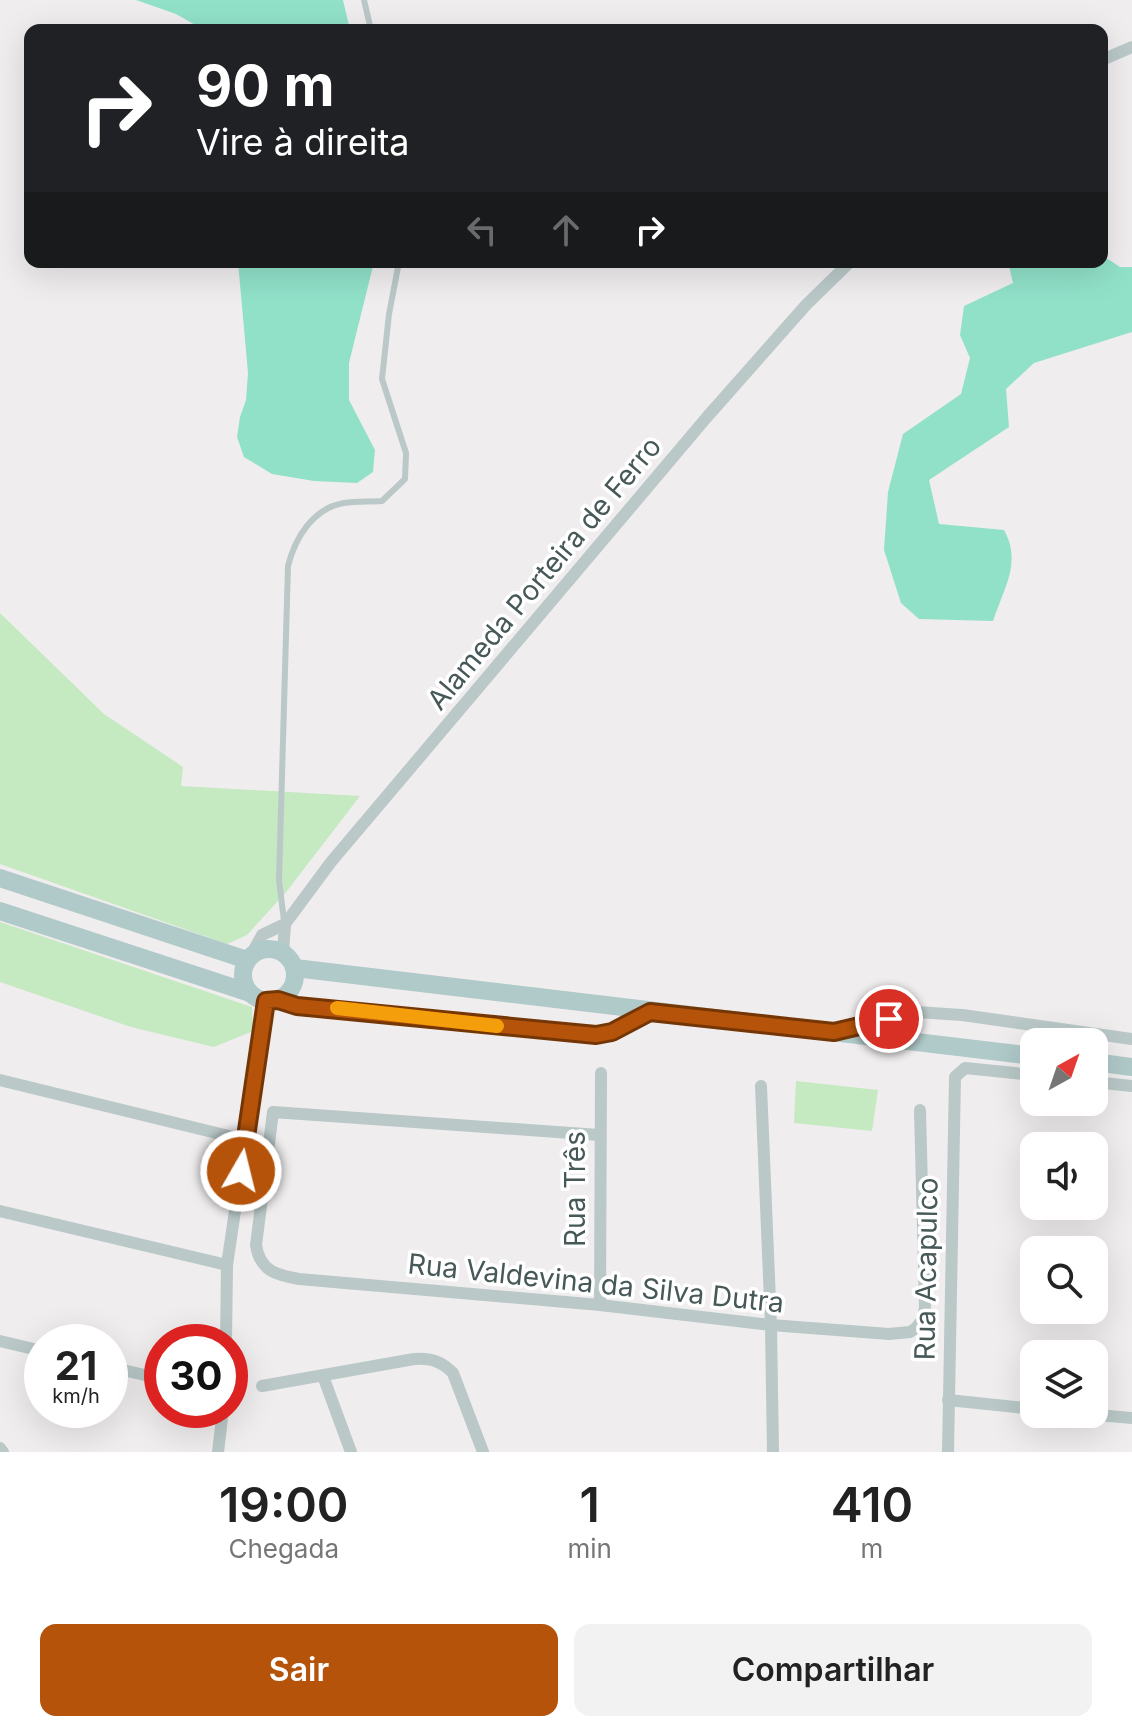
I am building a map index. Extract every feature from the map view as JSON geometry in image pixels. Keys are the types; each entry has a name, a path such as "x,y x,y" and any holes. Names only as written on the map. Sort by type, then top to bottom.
{"main road":[{"path":"0,878 249,958"},
{"path":"0,911 297,1006 596,1035 612,1032 650,1012"},
{"path":"263,949 283,952 295,968 293,987 265,998 243,977 249,958 263,949"},
{"path":"295,968 1020,1054"},
{"path":"428,1019 433,983"},
{"path":"1108,1064 1132,1067"}],"street":[{"path":"1108,57 1132,47"},
{"name":"Alameda Porteira de Ferro","path":"249,958 262,935 285,924 305,894 667,465 806,305 844,268"},
{"path":"283,952 285,924"},
{"path":"226,1324 227,1265 265,998"},
{"path":"834,1032 916,1012 962,1015 1132,1039"},
{"name":"Rua Acapulco","path":"948,1452 954,1086 958,1072 965,1068 1020,1074"},
{"name":"Rua Três","path":"600,1305 601,1073"},
{"path":"0,1080 245,1140"},
{"path":"1108,1083 1132,1086"},
{"path":"761,1086 773,1452"},
{"name":"Rua Valdevina da Silva Dutra","path":"599,1135 273,1112 256,1245 258,1257 265,1269 299,1279 600,1305 771,1325 889,1334 913,1330 920,1324 925,1307 920,1110"},
{"path":"0,1211 227,1265"},
{"path":"0,1341 24,1347"},
{"path":"262,1386 430,1358 453,1373 483,1452"},
{"path":"323,1376 351,1452"},
{"path":"948,1400 1020,1408"},
{"path":"1108,1416 1132,1418"},
{"path":"218,1452 221,1428"}],"lane":[{"path":"364,0 370,24"},
{"path":"285,924 279,880 288,566 293,545 301,531 319,514 341,503 382,501 405,479 406,453 382,379 398,268"}],"shaded area":[{"path":"136,0 343,0 349,24 194,24 176,14"},
{"path":"1108,259 1120,267 1132,267 1132,332 1034,363 1006,389 1009,427 929,480 939,524 1004,530 1009,542 1011,564 993,621 919,619 901,603 884,550 888,492 903,434 961,394 970,358 960,335 964,306 1013,283 1009,268 1108,268"},
{"path":"239,268 373,268 349,363 349,400 375,450 373,472 357,483 314,481 272,474 244,457 237,437 246,400 248,373"},
{"path":"0,613 104,714 183,767 181,786 360,796 287,891 247,935 227,944 0,864"},
{"path":"0,922 252,1007 253,1031 214,1047 131,1027 0,982"},
{"path":"796,1081 878,1090 872,1131 794,1123"}],"slow traffic":[{"path":"337,1008 497,1026"}],"route":[{"path":"241,1171 266,1001 596,1035 612,1032 650,1012 834,1032 889,1019"}]}
